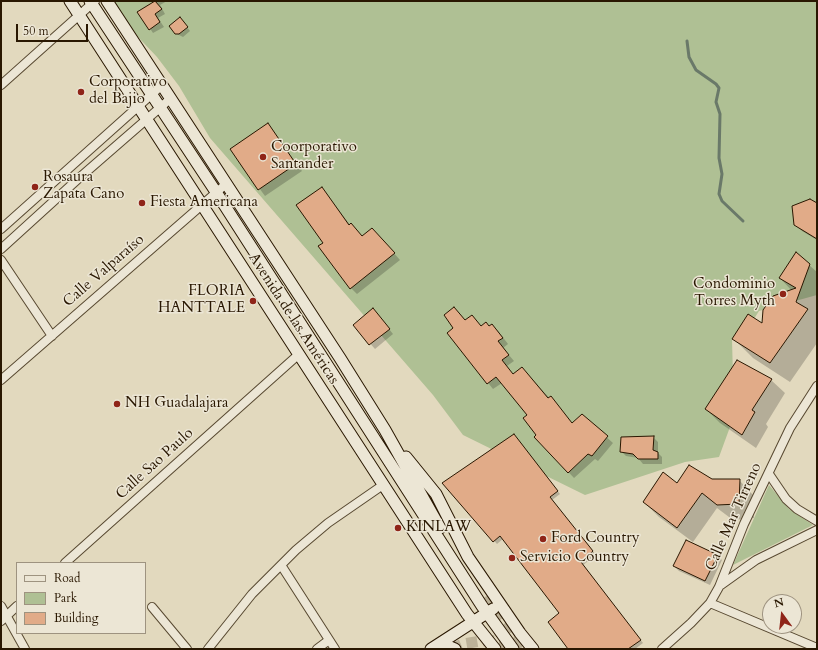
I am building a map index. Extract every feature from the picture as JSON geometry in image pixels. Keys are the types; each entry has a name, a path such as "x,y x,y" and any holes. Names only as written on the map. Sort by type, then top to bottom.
{"main road":[{"name":"Avenida de las Américas","path":"70,1 298,355 472,621 496,649"},
{"name":"Avenida de las Américas","path":"107,1 385,430 441,530 485,597"},
{"name":"Avenida de las Américas","path":"93,2 487,613 510,645"},
{"name":"Avenida de las Américas","path":"385,430 436,494 468,557 500,605 534,649"},
{"path":"431,649 472,621 500,605"},
{"path":"496,649 510,645 520,632"},
{"path":"431,649 448,646 455,649"}],"street":[{"path":"1,85 93,2"},
{"path":"1,229 161,86"},
{"path":"1,249 170,99"},
{"name":"Calle Valparaíso","path":"1,380 226,184"},
{"path":"1,260 52,336"},
{"name":"Calle Sao Paulo","path":"67,562 298,355"},
{"name":"Calle Mar Tirreno","path":"662,649 691,623 710,603 744,524 790,428 817,386"},
{"path":"769,474 786,499 797,509 817,521"},
{"path":"208,649 252,594 281,565 328,523 383,485"},
{"path":"718,587 744,566 817,530"},
{"path":"281,565 335,649"},
{"path":"710,603 817,648"},
{"path":"1,606 4,618 25,649"},
{"path":"4,618 16,607"},
{"path":"152,607 187,649"},
{"path":"317,649 329,640"}],"green space":[{"path":"104,1 817,1 817,295 759,311 752,322 732,339 734,416 719,457 685,462 585,495 463,435 433,395 210,138 179,86 157,57"},
{"path":"769,485 789,509 813,525 733,565"}],"building":[{"path":"155,1 162,9 155,14 160,22 149,30 137,12"},
{"path":"180,17 188,27 179,34 175,34 169,26"},
{"name":"Coorporativo Santander","path":"268,123 296,164 258,190 230,149"},
{"path":"322,187 349,225 351,223 362,236 372,228 395,253 350,289 318,246 323,243 296,205"},
{"path":"810,199 817,203 817,239 794,225 792,206"},
{"path":"796,252 810,264 796,302 808,309 770,363 732,339 748,314 762,323 763,310 773,296 796,288 779,278"},
{"path":"454,307 465,320 472,315 481,326 486,322 489,326 492,324 503,338 498,341 509,355 502,360 513,374 522,367 548,398 551,396 572,423 582,414 608,436 592,456 588,454 568,473 534,437 536,435 523,418 527,415 496,377 487,384 447,333 453,328 444,315"},
{"path":"373,308 390,329 369,345 353,325"},
{"path":"737,360 772,379 752,410 755,412 742,435 705,409"},
{"name":"Ford Country","path":"514,434 558,491 550,497 593,551 581,562 641,640 628,649 568,649 548,622 559,613 500,536 493,542 442,483"},
{"path":"654,436 653,450 658,452 658,459 638,459 633,454 620,452 621,437"},
{"path":"689,465 712,479 740,479 739,504 717,505 702,493 677,528 643,502 663,472 677,483"},
{"path":"686,540 718,555 705,581 673,566"}],"waterway":[{"path":"687,41 689,57 696,70 716,84 719,88 716,102 720,114 719,158 722,174 719,194 722,201 743,221"}],"tunnel":[{"path":"485,597 524,649"},
{"path":"451,649 463,644 487,640 508,643 521,649"}],"place":[{"name":"Corporativo del Bajio","path":"81,92"},
{"name":"Coorporativo Santander","path":"263,157"},
{"name":"Rosaura Zapata Cano","path":"35,187"},
{"name":"Fiesta Americana","path":"142,203"},
{"name":"Condominio Torres Myth","path":"783,294"},
{"name":"FLORIA HANTTALE","path":"253,301"},
{"name":"NH Guadalajara","path":"117,404"},
{"name":"KINLAW","path":"398,528"},
{"name":"Ford Country","path":"543,539"},
{"name":"Servicio Country","path":"512,558"}]}
